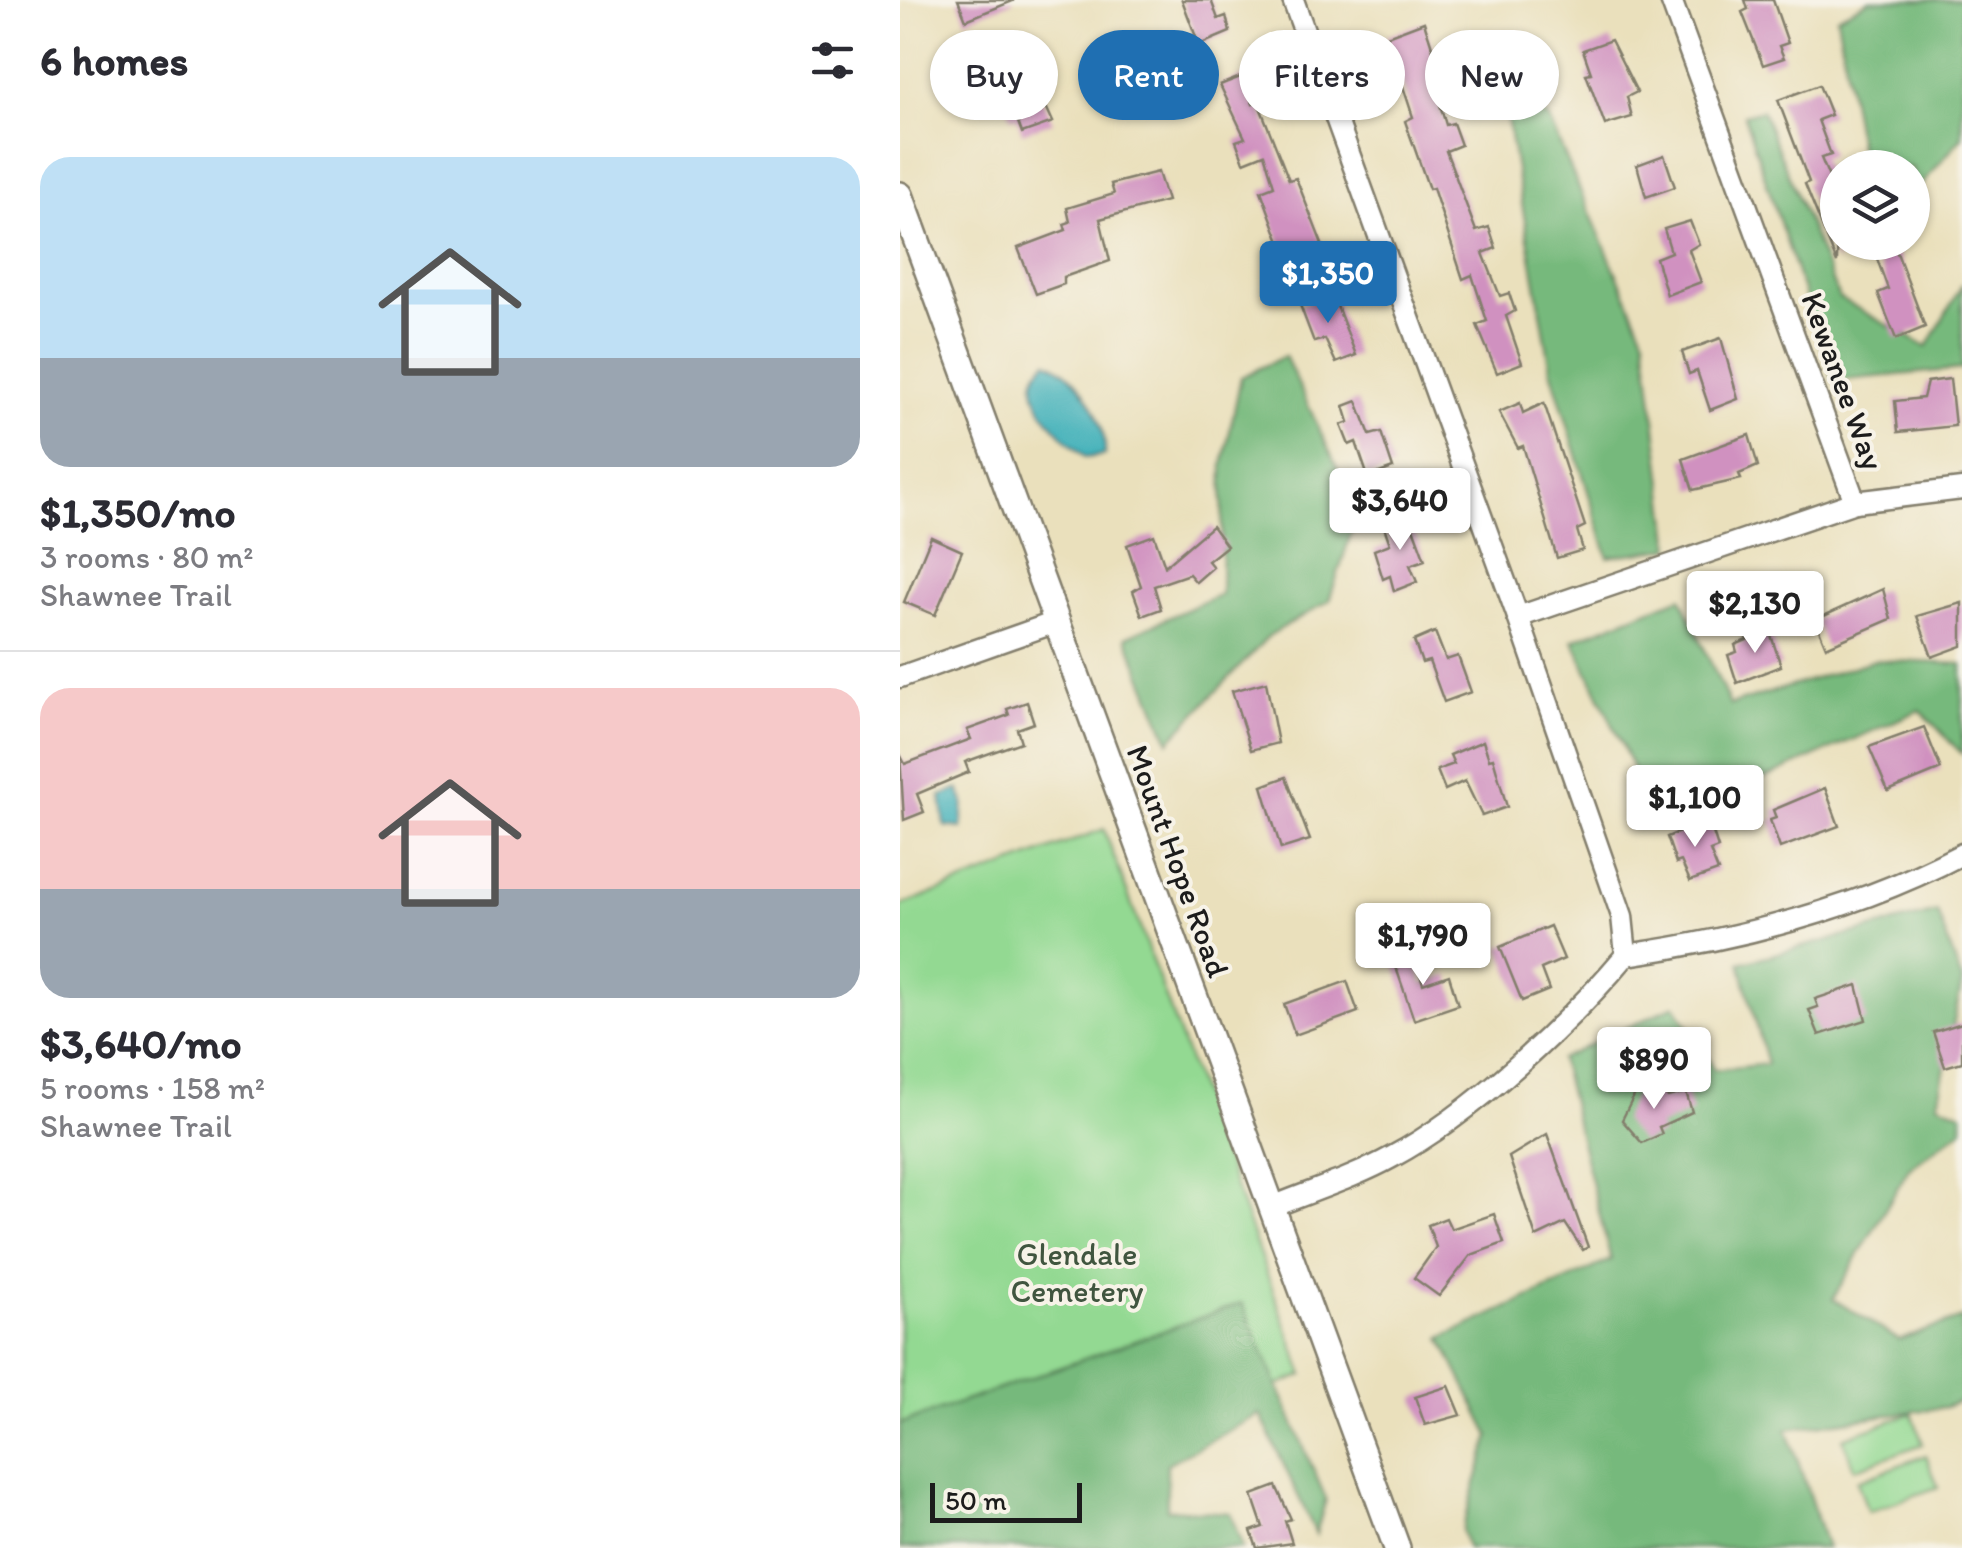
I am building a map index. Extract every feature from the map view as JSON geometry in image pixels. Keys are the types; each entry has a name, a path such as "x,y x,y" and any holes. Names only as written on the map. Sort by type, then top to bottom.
{"street":[{"path":"1292,0 1518,617 1622,916 1626,955"},
{"name":"Kewanee Way","path":"1670,0 1856,502"},
{"name":"Mount Hope Road","path":"900,196 1397,1548"},
{"path":"1518,617 1856,502 1962,489"},
{"path":"900,677 1056,622"},
{"path":"1270,1208 1392,1157 1440,1127 1581,1009 1626,955 1720,942 1853,899 1962,854"}],"green space":[{"path":"1870,0 1962,0 1962,137 1930,175 1930,150 1860,150 1837,17"},
{"path":"1762,110 1820,252 1820,260 1823,260 1839,298 1927,347 1962,285 1962,369 1833,381 1744,115"},
{"path":"1507,120 1549,120 1645,338 1671,548 1608,557 1551,370"},
{"path":"1285,356 1358,512 1329,601 1270,635 1169,741 1126,637 1221,594 1223,465 1241,377"},
{"path":"1681,597 1730,705 1875,660 1962,664 1962,754 1920,710 1727,795 1639,781 1573,640"},
{"name":"Glendale Cemetery","path":"1104,829 1304,1375 900,1533 900,906"},
{"path":"1937,912 1962,981 1938,1103 1962,1113 1962,1129 1909,1168 1833,1299 1899,1340 1962,1318 1962,1400 1946,1407 1787,1429 1827,1548 1467,1548 1462,1530 1490,1436 1441,1338 1611,1260 1560,1059 1675,1005 1715,1070 1767,1064 1740,963"},
{"path":"1242,1303 1326,1499 1316,1534 1260,1414 1167,1464 1167,1509 1230,1513 1243,1548 900,1548 900,1424"},
{"path":"1912,1413 1923,1444 1854,1469 1843,1438"},
{"path":"1926,1455 1938,1487 1868,1512 1857,1481"}],"water":[{"path":"1047,361 1070,377 1089,400 1101,427 1105,455 1086,458 1044,413 1034,386 1037,373"},
{"path":"959,789 964,802 962,828 945,826 941,796"}],"building":[{"path":"958,0 1013,0 1013,1 966,20"},
{"path":"1182,0 1211,0 1218,19 1226,16 1230,32 1219,37 1219,30 1193,30"},
{"path":"1745,0 1773,0 1788,43 1779,46 1784,58 1763,65 1742,12 1748,9"},
{"path":"1424,22 1425,120 1453,123 1461,145 1446,151 1476,231 1489,227 1496,248 1483,253 1500,296 1509,293 1515,311 1506,316 1522,363 1497,373 1477,325 1487,321 1472,275 1463,279 1433,188 1429,189 1405,121 1413,117 1405,92 1403,30"},
{"path":"1611,40 1637,92 1627,97 1632,117 1605,125 1586,74 1591,73 1583,50"},
{"path":"1239,78 1239,120 1265,120 1289,180 1296,178 1322,244 1286,258 1261,191 1274,186 1264,154 1244,162 1236,141 1245,138 1220,85"},
{"path":"1819,85 1831,115 1818,120 1829,150 1820,150 1820,221 1805,184 1809,182 1778,100"},
{"path":"1017,120 1053,122 1022,133"},
{"path":"1664,155 1675,187 1646,197 1637,165"},
{"path":"1158,172 1167,201 1100,219 1110,261 1064,277 1064,284 1036,294 1018,248 1066,230 1064,224 1070,222 1067,208 1114,194 1111,184"},
{"path":"1690,221 1699,244 1689,250 1701,282 1667,295 1656,258 1671,252 1664,229"},
{"path":"1878,260 1900,260 1925,327 1896,339 1878,293 1888,289"},
{"path":"1332,293 1356,355 1336,363 1325,339 1314,342 1300,305"},
{"path":"1721,338 1738,399 1710,410 1697,371 1689,374 1682,352"},
{"path":"1950,379 1955,426 1898,432 1895,401 1923,398 1927,382"},
{"path":"1357,401 1370,435 1381,432 1393,468 1368,477 1356,442 1349,445 1341,425 1349,422 1344,406"},
{"path":"1520,403 1523,413 1544,403 1585,526 1577,530 1583,550 1557,558 1523,446 1518,448 1499,412"},
{"path":"1749,435 1758,466 1739,474 1741,479 1693,490 1683,459"},
{"path":"1408,514 1425,560 1410,565 1417,582 1394,591 1390,576 1383,579 1374,550 1390,544 1383,524"},
{"path":"1212,526 1227,546 1208,561 1213,567 1196,582 1189,574 1154,586 1161,609 1142,616 1133,591 1141,586 1127,545 1154,535 1165,566"},
{"path":"931,537 962,551 935,615 904,602"},
{"path":"1883,589 1891,619 1826,647 1815,620"},
{"path":"1962,603 1962,646 1932,657 1917,616"},
{"path":"1768,626 1781,666 1737,683 1728,655 1737,652 1735,645 1747,640 1746,634"},
{"path":"1435,632 1446,660 1458,656 1471,692 1444,702 1429,661 1422,663 1414,641"},
{"path":"1266,682 1278,743 1251,750 1232,691"},
{"path":"1027,702 1034,723 1017,729 1021,742 965,762 969,772 917,794 924,812 904,820 900,754 905,764 971,739 967,730 1009,715 1007,709"},
{"path":"1924,727 1941,769 1888,791 1869,747"},
{"path":"1483,741 1489,759 1493,758 1507,807 1482,816 1465,781 1445,790 1437,770 1454,764 1450,755"},
{"path":"1286,777 1310,840 1281,849 1262,786"},
{"path":"1825,788 1839,826 1780,848 1770,820 1776,818 1773,810"},
{"path":"1709,820 1718,848 1710,851 1718,871 1690,881 1681,861 1676,863 1667,837"},
{"path":"1550,926 1564,959 1541,969 1549,990 1522,1001 1500,947"},
{"path":"1412,948 1423,984 1449,975 1458,1005 1414,1020 1392,956"},
{"path":"1347,981 1358,1012 1295,1035 1284,1004"},
{"path":"1857,985 1866,1020 1819,1035 1809,1010 1818,1007 1815,999"},
{"path":"1962,1023 1962,1062 1945,1067 1933,1032"},
{"path":"1641,1082 1668,1097 1686,1092 1692,1112 1659,1127 1662,1134 1642,1143 1622,1120"},
{"path":"1547,1134 1588,1247 1583,1250 1565,1223 1536,1237 1509,1157"},
{"path":"1494,1214 1504,1243 1471,1255 1439,1296 1414,1278 1436,1247 1428,1225 1446,1218 1451,1229"},
{"path":"1449,1386 1461,1415 1425,1425 1415,1397"},
{"path":"1276,1486 1291,1519 1285,1521 1292,1543 1257,1548 1251,1531 1263,1527 1252,1495"}]}
